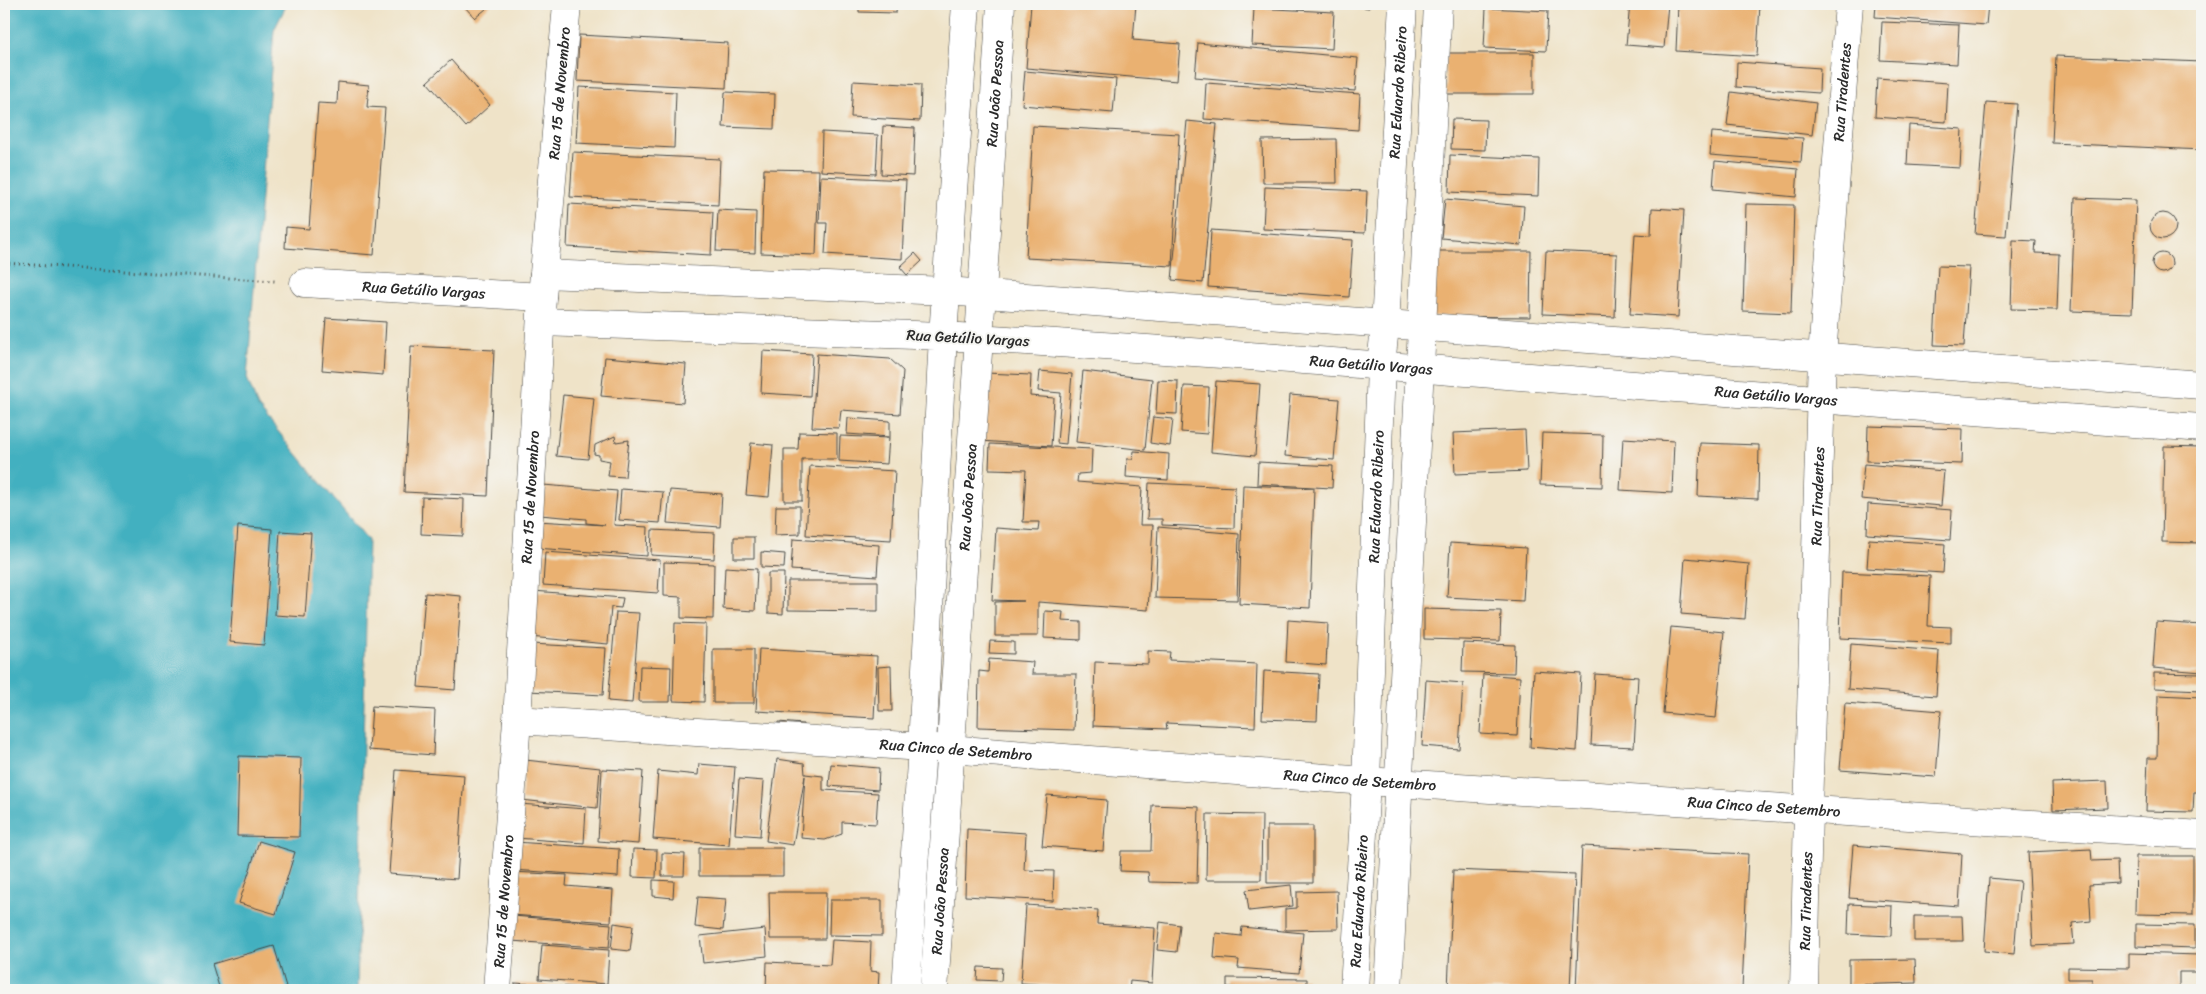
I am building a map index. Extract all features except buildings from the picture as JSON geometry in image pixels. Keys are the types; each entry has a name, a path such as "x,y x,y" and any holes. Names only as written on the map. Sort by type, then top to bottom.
{"street":[{"name":"Rua 15 de Novembro","path":"496,990 517,720 542,298 567,4"},
{"name":"Rua João Pessoa","path":"906,990 922,747 943,336 966,4"},
{"name":"Rua João Pessoa","path":"934,990 1001,4"},
{"name":"Rua Eduardo Ribeiro","path":"1354,990 1366,781 1381,366 1385,326 1403,4"},
{"path":"1388,990 1438,4"},
{"name":"Rua Tiradentes","path":"1804,990 1822,356 1849,4"},
{"name":"Rua Getúlio Vargas","path":"304,283 542,298 943,336 1381,366 1820,401 2202,428"},
{"name":"Rua Getúlio Vargas","path":"542,298 946,292 2202,385"},
{"name":"Rua Cinco de Setembro","path":"517,720 922,747 1366,781 2202,835"}],"path":[{"path":"4,263 304,283"}],"water":[{"path":"4,4 287,4 274,30 247,378 258,407 368,540 357,990 4,990"}]}
